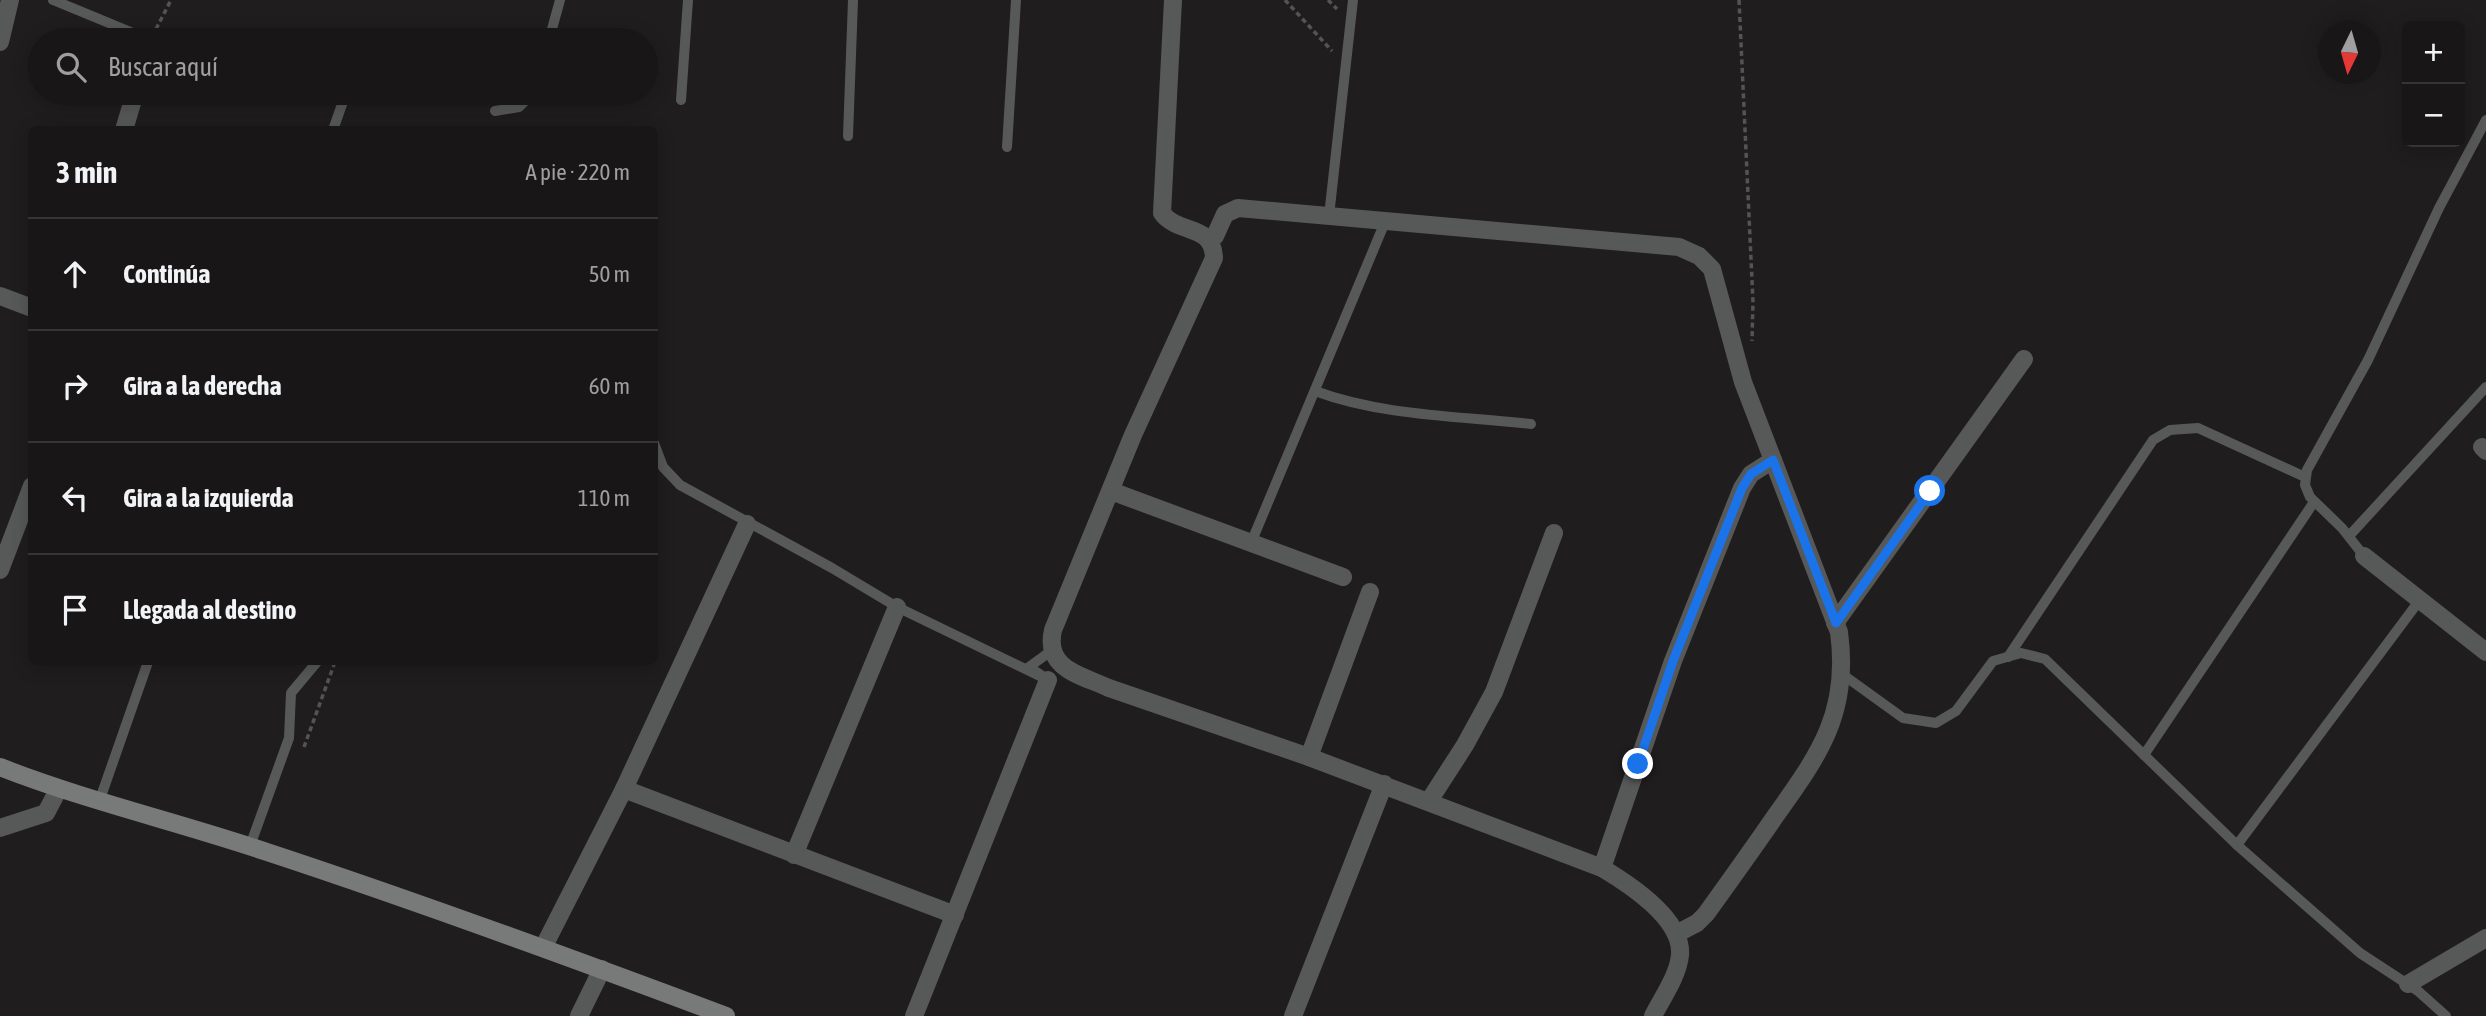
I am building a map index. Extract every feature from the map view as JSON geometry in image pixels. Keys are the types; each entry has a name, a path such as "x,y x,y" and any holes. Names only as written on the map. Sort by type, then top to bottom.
{"street":[{"path":"0,42 10,0"},
{"path":"1173,0 1161,205 1165,217 1195,229 1210,241 1214,250 1211,265 1133,435 1053,630 1051,651 1054,658 1073,672 1109,688 1384,784 1602,868 1650,902 1676,934 1680,955 1678,966 1653,1016"},
{"path":"125,126 131,105"},
{"path":"1210,241 1225,214 1238,208 1689,250 1712,269 1743,382 1836,623 1842,674 1834,719 1813,763 1706,914 1697,923 1676,934"},
{"path":"0,296 28,306"},
{"path":"1836,623 2024,359"},
{"path":"1602,868 1673,661 1742,488 1751,474 1773,460"},
{"path":"1111,491 1343,577"},
{"path":"0,570 28,496"},
{"path":"544,946 624,789 747,524"},
{"path":"1429,802 1494,692 1554,533"},
{"path":"2364,556 2486,652"},
{"path":"1309,757 1370,592"},
{"path":"794,855 897,607"},
{"path":"914,1016 1048,680"},
{"path":"0,767 58,790 250,846 544,946 726,1016"},
{"path":"1293,1016 1384,784"},
{"path":"624,789 954,915"},
{"path":"0,828 46,813 58,790"},
{"path":"2408,984 2486,938"},
{"path":"579,1016 602,969"}],"lane":[{"path":"53,0 121,28"},
{"path":"552,28 560,0"},
{"path":"681,100 688,0"},
{"path":"848,136 853,0"},
{"path":"1007,147 1016,0"},
{"path":"1329,216 1353,0"},
{"path":"334,126 342,105"},
{"path":"495,111 521,105"},
{"path":"2364,556 2349,536 2314,502 2307,491 2305,477 2368,360 2439,208 2486,120"},
{"path":"1251,543 1385,222"},
{"path":"2349,536 2486,387"},
{"path":"1315,391 1340,401 1371,406 1531,424"},
{"path":"2008,657 2153,440 2169,430 2198,428 2305,477"},
{"path":"658,454 663,467 680,485 747,524 832,568 897,607 1048,680"},
{"path":"2144,755 2314,502"},
{"path":"2237,845 2419,601"},
{"path":"1048,680 1030,667 1051,651"},
{"path":"1842,674 1903,718 1936,723 1956,711 1993,661 2021,653 2045,659 2237,845 2360,953 2408,984 2446,1016"},
{"path":"99,802 147,665"},
{"path":"250,846 289,738 291,693 314,665"}],"path":[{"path":"156,28 171,0"},
{"path":"1284,0 1336,55 1348,62"},
{"path":"1739,0 1754,302 1752,353 1743,382"}],"route":[{"path":"1638,764 1673,661 1742,488 1751,474 1773,460 1836,623 1930,491"}]}
